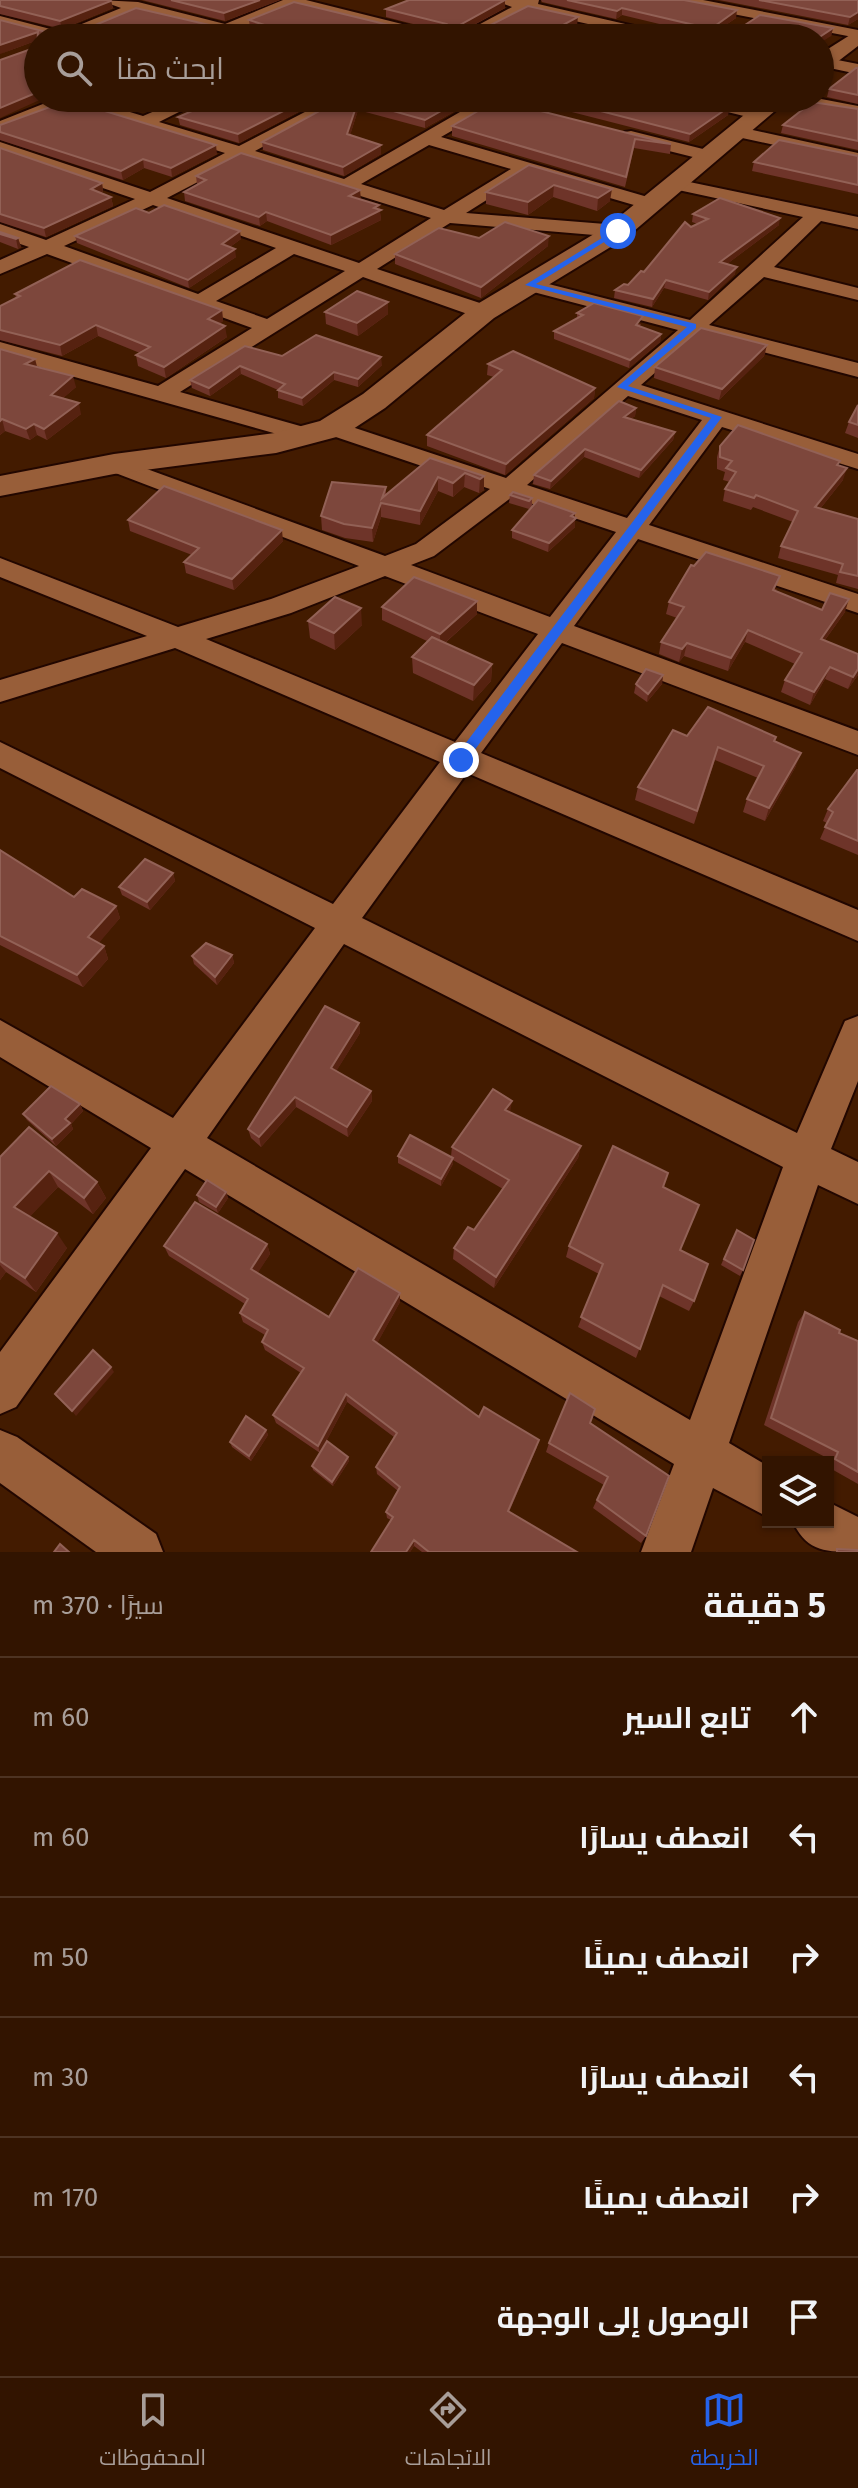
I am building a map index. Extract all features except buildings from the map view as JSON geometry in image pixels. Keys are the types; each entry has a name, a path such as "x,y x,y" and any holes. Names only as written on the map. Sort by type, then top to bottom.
{"street":[{"path":"106,0 205,24"},
{"path":"97,24 156,0"},
{"path":"239,24 294,0 387,24"},
{"path":"500,0 531,3 607,24"},
{"path":"681,0 801,24"},
{"path":"489,24 531,3"},
{"path":"741,24 755,15"},
{"path":"0,20 24,27"},
{"path":"834,30 858,35"},
{"path":"834,53 858,35"},
{"path":"834,65 858,69"},
{"path":"834,106 858,111"},
{"path":"0,127 37,112"},
{"path":"114,112 446,217 618,231"},
{"path":"144,122 167,112"},
{"path":"0,268 151,199 318,112"},
{"path":"345,186 470,112"},
{"path":"540,112 555,116"},
{"path":"6,481 276,443 320,432 374,401 484,312 618,231 759,115 858,158"},
{"path":"617,132 709,156"},
{"path":"425,138 651,204"},
{"path":"0,147 359,272 484,312"},
{"path":"161,394 525,168"},
{"path":"675,184 858,223"},
{"path":"0,691 281,606 425,550 511,486 760,270 817,214"},
{"path":"0,230 268,327"},
{"path":"200,302 290,248"},
{"path":"760,270 858,294"},
{"path":"529,285 858,370"},
{"path":"0,349 161,394 320,432 511,486 858,604"},
{"path":"622,387 858,462"},
{"path":"0,1391 177,1144 717,417"},
{"path":"114,464 858,743"},
{"path":"0,567 176,637 858,926"},
{"path":"0,754 341,922 858,1184"},
{"path":"666,1552 806,1160 858,1033"},
{"path":"0,1037 762,1489"},
{"path":"0,1454 138,1552"},
{"path":"828,1528 858,1545"}],"route":[{"path":"461,760 717,417 622,387 693,326 529,285 618,231"}]}
